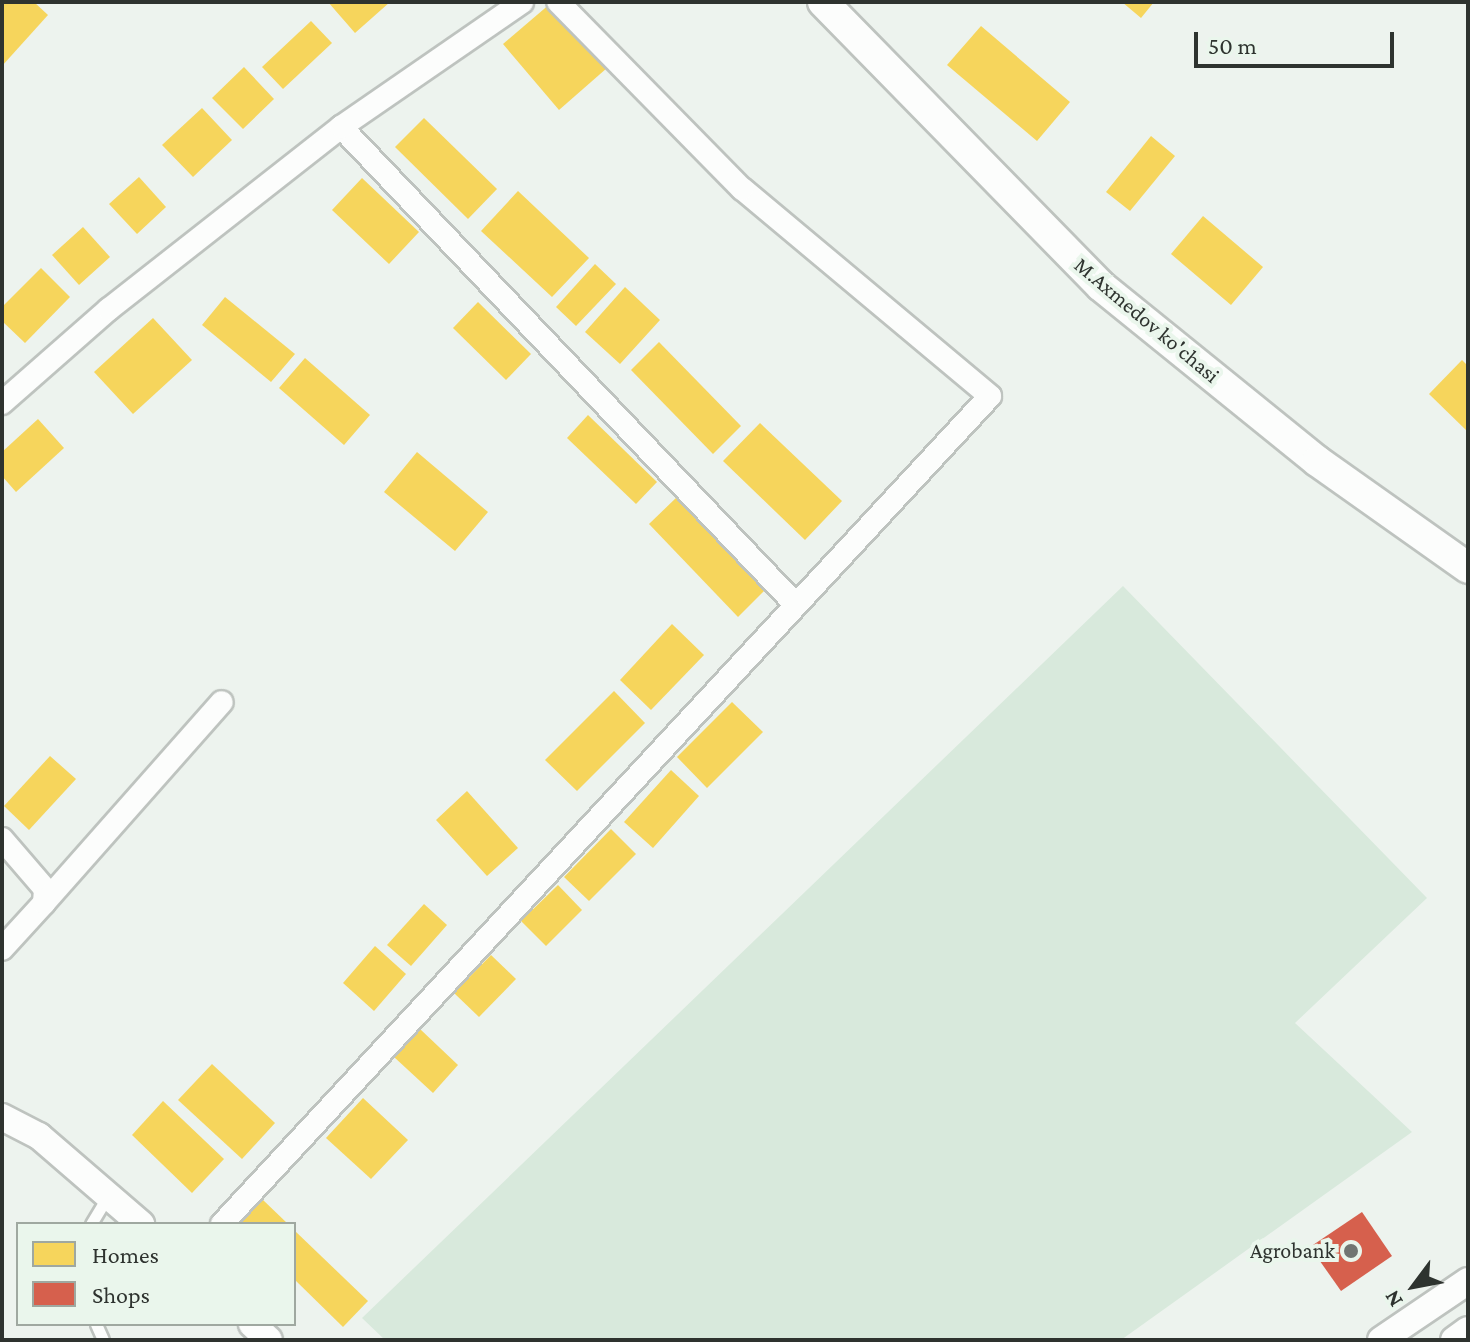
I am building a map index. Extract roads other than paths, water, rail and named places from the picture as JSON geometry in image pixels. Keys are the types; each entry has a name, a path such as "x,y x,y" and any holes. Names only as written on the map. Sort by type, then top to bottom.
{"main road":[{"name":"M.Axmedov ko'chasi","path":"823,2 1101,286 1317,461 1468,568"}],"street":[{"path":"2,403 109,309 341,127 522,2"},
{"path":"224,1222 990,396 742,189 558,2"},
{"path":"341,127 796,605"},
{"path":"2,949 222,702"},
{"path":"2,839 45,889 44,903"},
{"path":"2,1117 39,1136 139,1222"},
{"path":"1381,1340 1468,1281"},
{"path":"254,1326 269,1340"},
{"path":"1454,1340 1468,1330"}],"lane":[{"path":"92,1222 108,1196"}],"place":[{"name":"Agrobank","path":"1351,1251"}]}
